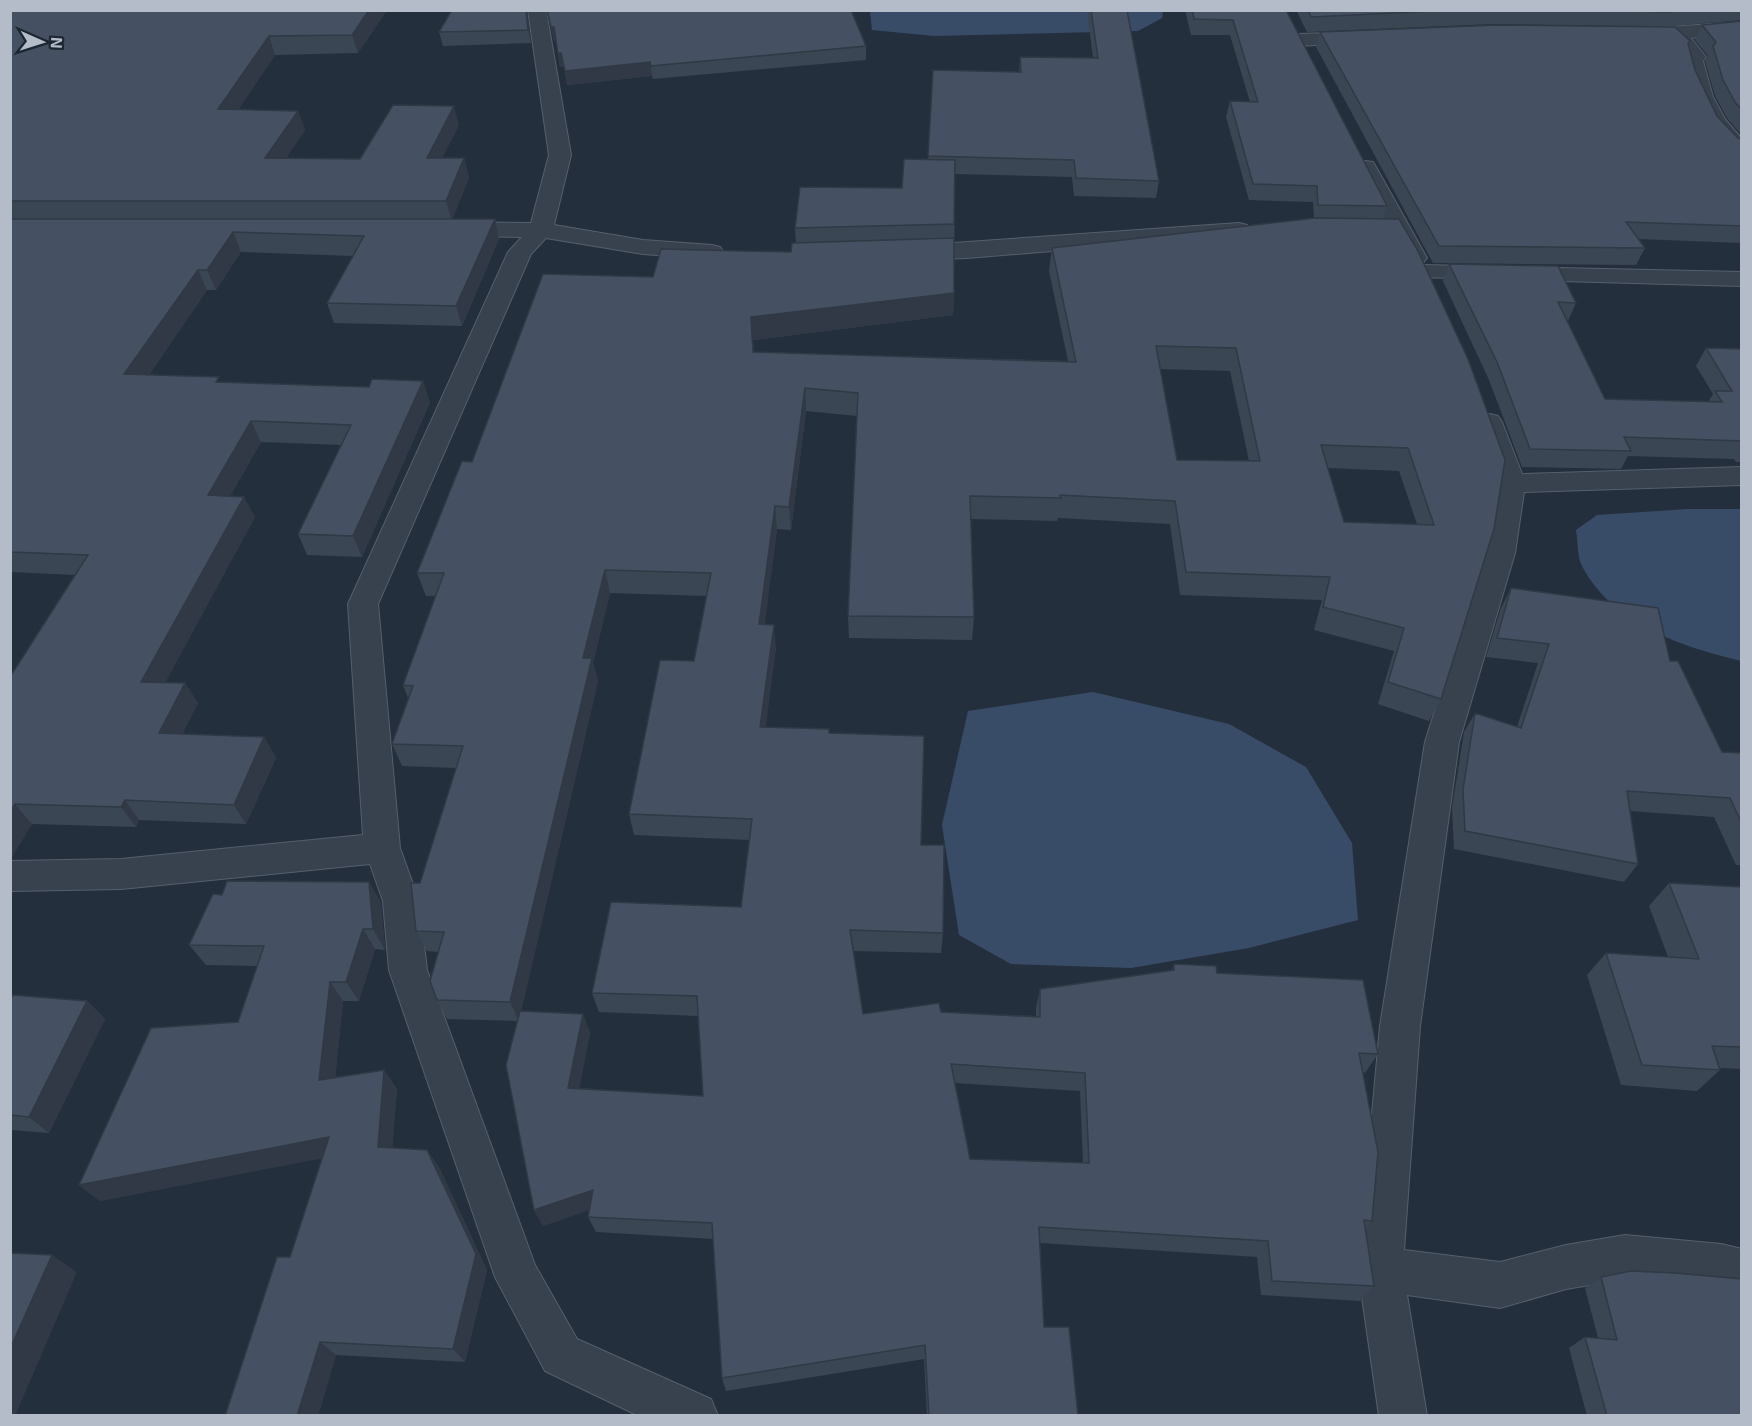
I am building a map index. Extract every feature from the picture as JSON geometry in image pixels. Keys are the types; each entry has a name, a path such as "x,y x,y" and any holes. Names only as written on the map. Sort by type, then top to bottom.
{"street":[{"path":"537,10 560,155 541,230 520,252 363,604 382,848 400,901 408,970 517,1277 561,1355 694,1416"},
{"path":"1284,11 1314,71"},
{"path":"1616,34 1672,34 1742,27"},
{"path":"1672,34 1683,39 1692,49 1696,57 1694,64 1702,96 1742,151"},
{"path":"1298,40 1377,38"},
{"path":"1351,141 1388,232 1424,272 1438,301"},
{"path":"435,229 541,230 643,247 732,254"},
{"path":"884,254 967,251 1217,230 1263,231"},
{"path":"1424,272 1742,279"},
{"path":"1403,1416 1380,1269 1400,1026 1442,742 1500,553 1511,483 1478,391"},
{"path":"1511,483 1742,476"},
{"path":"10,876 121,874 382,848"},
{"path":"1380,1269 1500,1286 1566,1267 1625,1257 1721,1266 1742,1272"}],"water":[{"path":"870,11 1163,11 1162,18 1138,31 934,36 872,30"},
{"path":"1688,509 1741,509 1741,661 1672,640 1630,618 1611,604 1595,586 1580,562 1576,530 1597,515"},
{"path":"1093,692 1229,724 1306,767 1352,843 1358,920 1249,948 1131,968 1011,964 959,935 942,825 968,711"}],"building":[{"path":"10,10 369,10 352,35 269,36 218,109 298,111 265,158 360,159 393,105 454,106 427,158 464,158 446,201 10,201"},
{"path":"452,10 526,10 528,30 439,32"},
{"path":"547,10 851,10 866,46 651,66 650,62 565,71 561,53 558,53 554,27 551,27"},
{"path":"1091,10 1127,10 1159,181 1076,178 1074,160 928,156 933,70 1021,72 1020,57 1098,58"},
{"path":"1192,10 1286,10 1387,206 1318,205 1317,186 1253,184 1230,101 1258,102 1233,20 1194,19"},
{"path":"1308,10 1455,10 1311,17"},
{"path":"1601,10 1683,10 1668,12"},
{"path":"1742,21 1742,110 1723,80 1713,46 1716,42 1702,25"},
{"path":"1498,25 1675,27 1690,41 1688,44 1695,70 1717,116 1738,138 1742,139 1742,226 1626,222 1645,248 1439,246 1320,32"},
{"path":"904,159 955,160 954,224 795,228 800,187 902,188"},
{"path":"1315,218 1399,219 1418,251 1468,359 1505,460 1494,529 1441,699 1388,682 1404,628 1323,607 1330,577 1186,572 1175,501 1060,495 1061,498 970,496 974,617 848,616 858,393 805,388 789,507 775,506 759,624 774,625 760,727 829,729 829,733 924,736 921,845 944,845 943,933 850,930 863,1014 939,1003 941,1012 1040,1017 1040,989 1174,970 1174,964 1216,966 1217,973 1363,980 1378,1054 1359,1053 1378,1152 1372,1221 1364,1220 1374,1286 1272,1281 1268,1241 1039,1227 1044,1327 1069,1327 1078,1416 929,1416 925,1345 722,1378 712,1223 588,1217 593,1190 534,1210 506,1065 520,1011 583,1014 568,1088 703,1096 697,996 592,993 611,902 741,907 752,819 629,814 660,660 694,661 711,573 605,570 583,658 592,658 510,1002 437,1000 430,981 444,932 416,931 411,883 420,883 463,746 392,744 413,686 403,685 444,573 417,573 462,461 472,462 543,274 653,277 661,249 791,252 792,243 954,238 954,293 751,317 753,352 1076,362 1052,248","holes":["1156,346 1236,348 1260,461 1177,460","1321,445 1408,448 1434,525 1344,522","951,1064 1085,1073 1089,1163 970,1159"]},
{"path":"10,219 495,219 456,306 327,303 364,236 233,232 207,270 198,270 124,374 219,377 216,382 369,387 372,379 423,381 353,536 298,534 351,425 251,421 208,495 244,497 141,682 185,683 159,733 264,737 234,805 125,800 121,807 15,804 10,811 10,677 88,555 10,552"},
{"path":"1449,264 1558,266 1576,303 1558,302 1605,399 1722,402 1715,391 1732,391 1706,348 1742,349 1742,441 1624,437 1631,451 1530,449 1497,362"},
{"path":"1511,588 1658,608 1670,661 1678,661 1722,752 1742,753 1742,824 1730,798 1627,791 1638,864 1465,831 1463,790 1475,713 1521,728 1549,644 1497,638"},
{"path":"227,881 369,882 373,929 363,929 346,982 330,982 319,1080 384,1070 378,1147 427,1150 476,1254 453,1349 320,1342 297,1416 225,1416 277,1257 290,1257 329,1137 79,1185 151,1028 238,1022 264,946 189,945 213,894 222,895"},
{"path":"1669,883 1742,887 1742,1047 1712,1046 1720,1070 1642,1065 1606,953 1699,959"},
{"path":"13,995 87,1001 29,1117 10,1115 10,1000"},
{"path":"10,1253 52,1255 10,1349"},
{"path":"1631,1271 1742,1279 1742,1416 1607,1416 1585,1337 1617,1340 1601,1277"}]}
